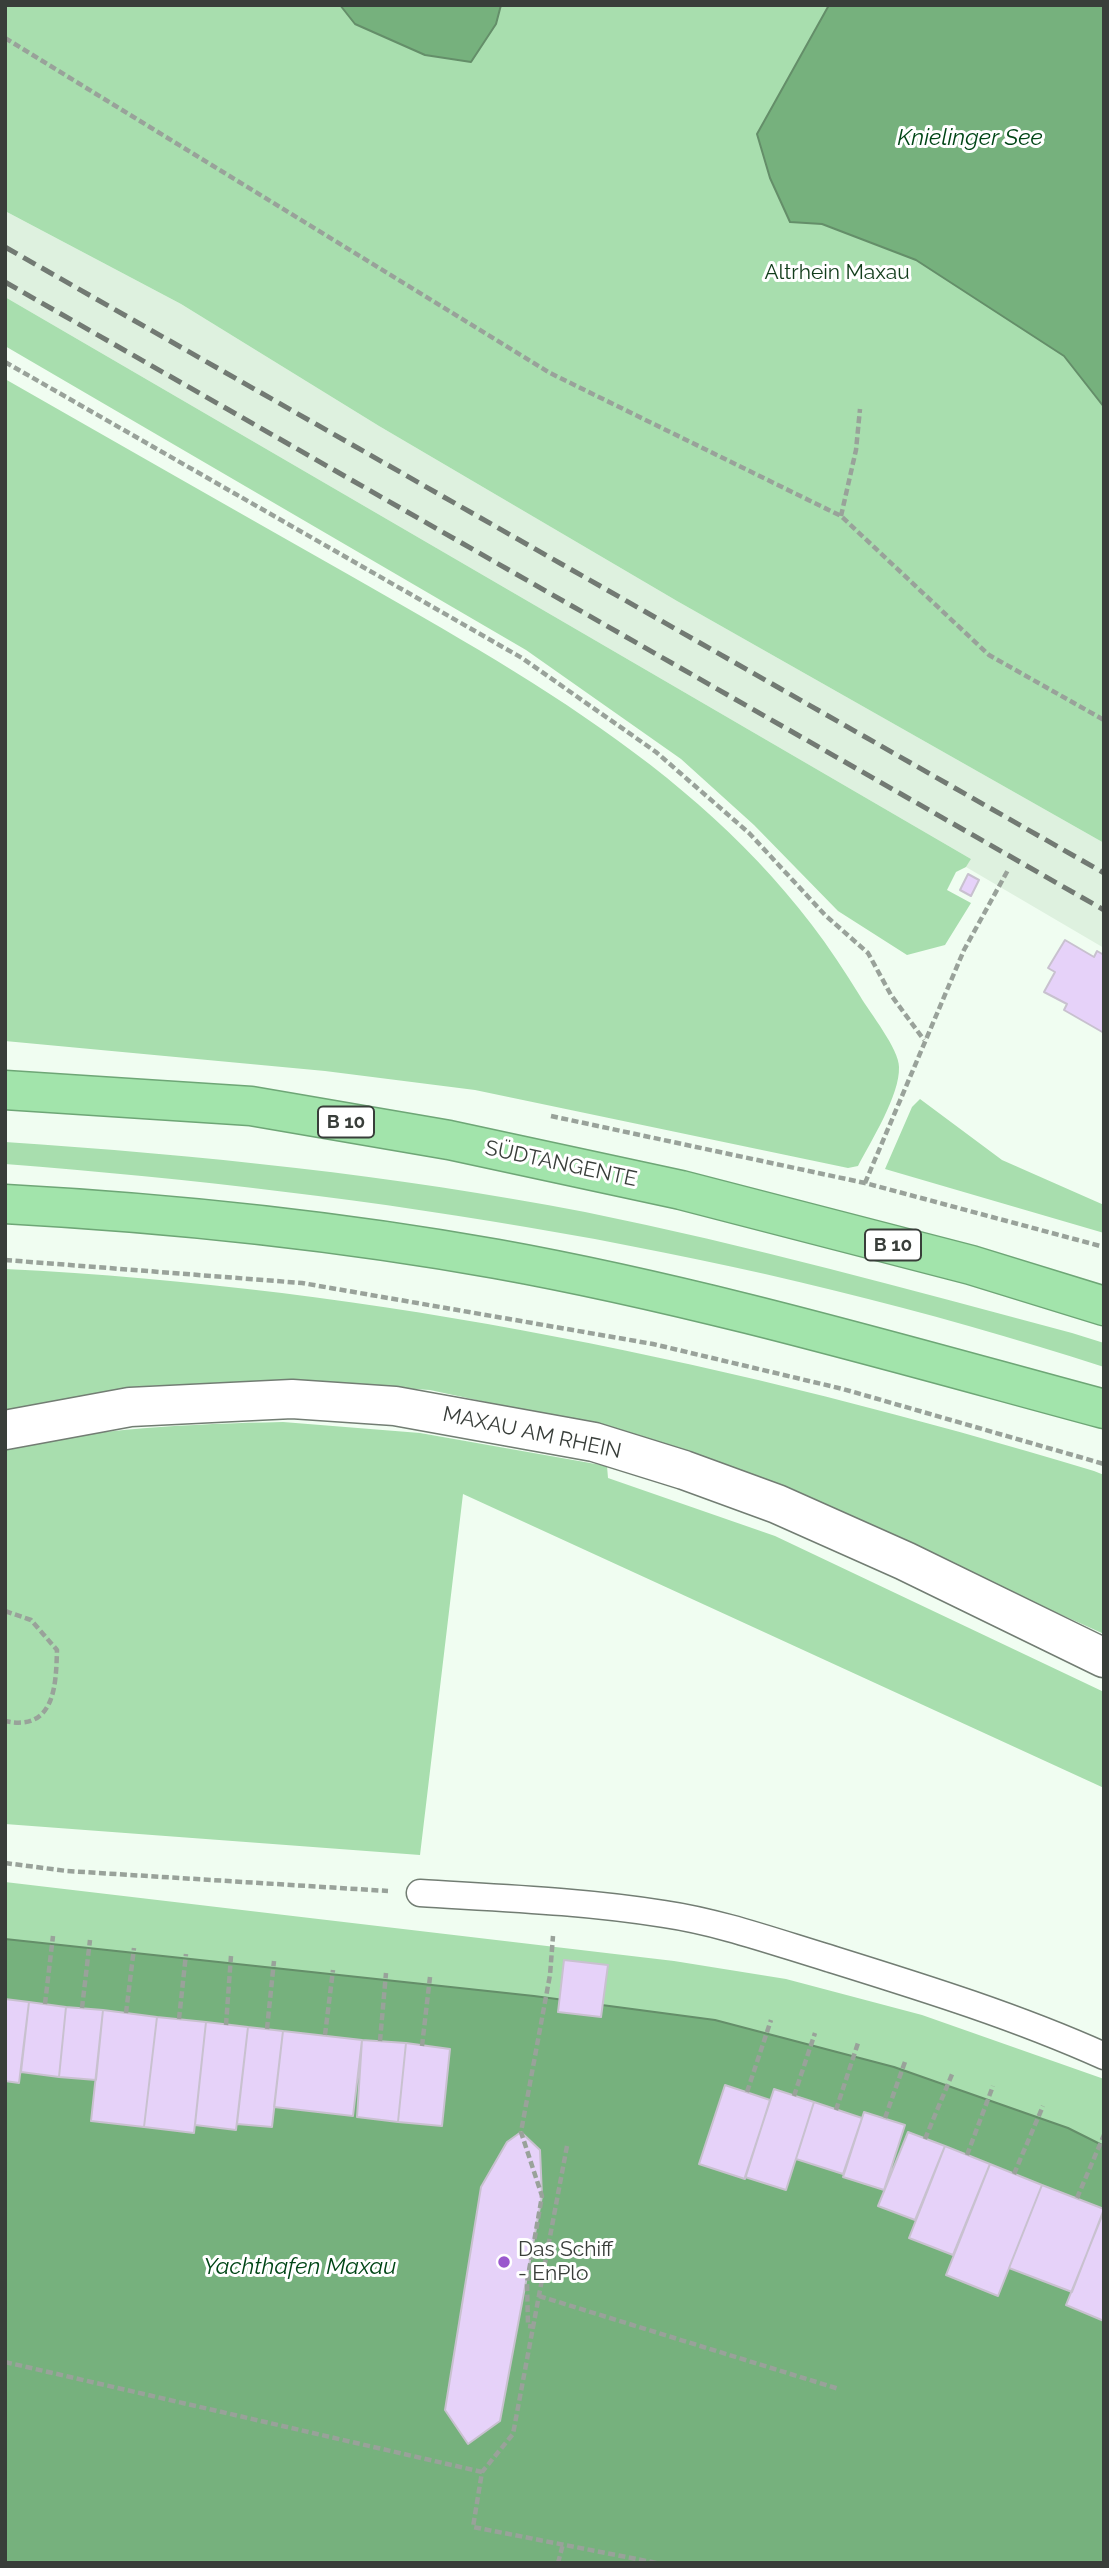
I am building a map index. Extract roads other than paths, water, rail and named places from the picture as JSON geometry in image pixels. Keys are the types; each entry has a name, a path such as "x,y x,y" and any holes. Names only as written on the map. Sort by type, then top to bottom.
{"highway":[{"name":"SÜDTANGENTE","path":"5,1090 251,1106 449,1140 681,1190 971,1265 1104,1306"},
{"path":"5,1204 168,1214 339,1234 499,1259 739,1311 1104,1409"}],"street":[{"name":"MAXAU AM RHEIN","path":"5,1430 130,1407 292,1399 395,1406 594,1442 684,1470 777,1504 905,1561 1104,1658"}],"lane":[{"path":"420,1893 556,1901 666,1914 787,1946 923,1987 1063,2038 1104,2056"}],"water":[{"path":"340,5 501,5 496,24 471,62 425,55 355,24"},
{"name":"Knielinger See","path":"829,5 1104,5 1104,407 1064,356 916,260 822,224 790,222 770,178 757,134"},
{"name":"Yachthafen Maxau","path":"5,1939 534,1996 715,2020 894,2067 1068,2128 1104,2146 1104,2563 5,2563"}],"railway":[{"path":"5,247 1104,873"},
{"path":"5,282 1104,910"}],"place":[{"name":"Das Schiff - EnPlo","path":"504,2262"}],"park label":[{"name":"Altrhein Maxau","path":"837,273"}]}
